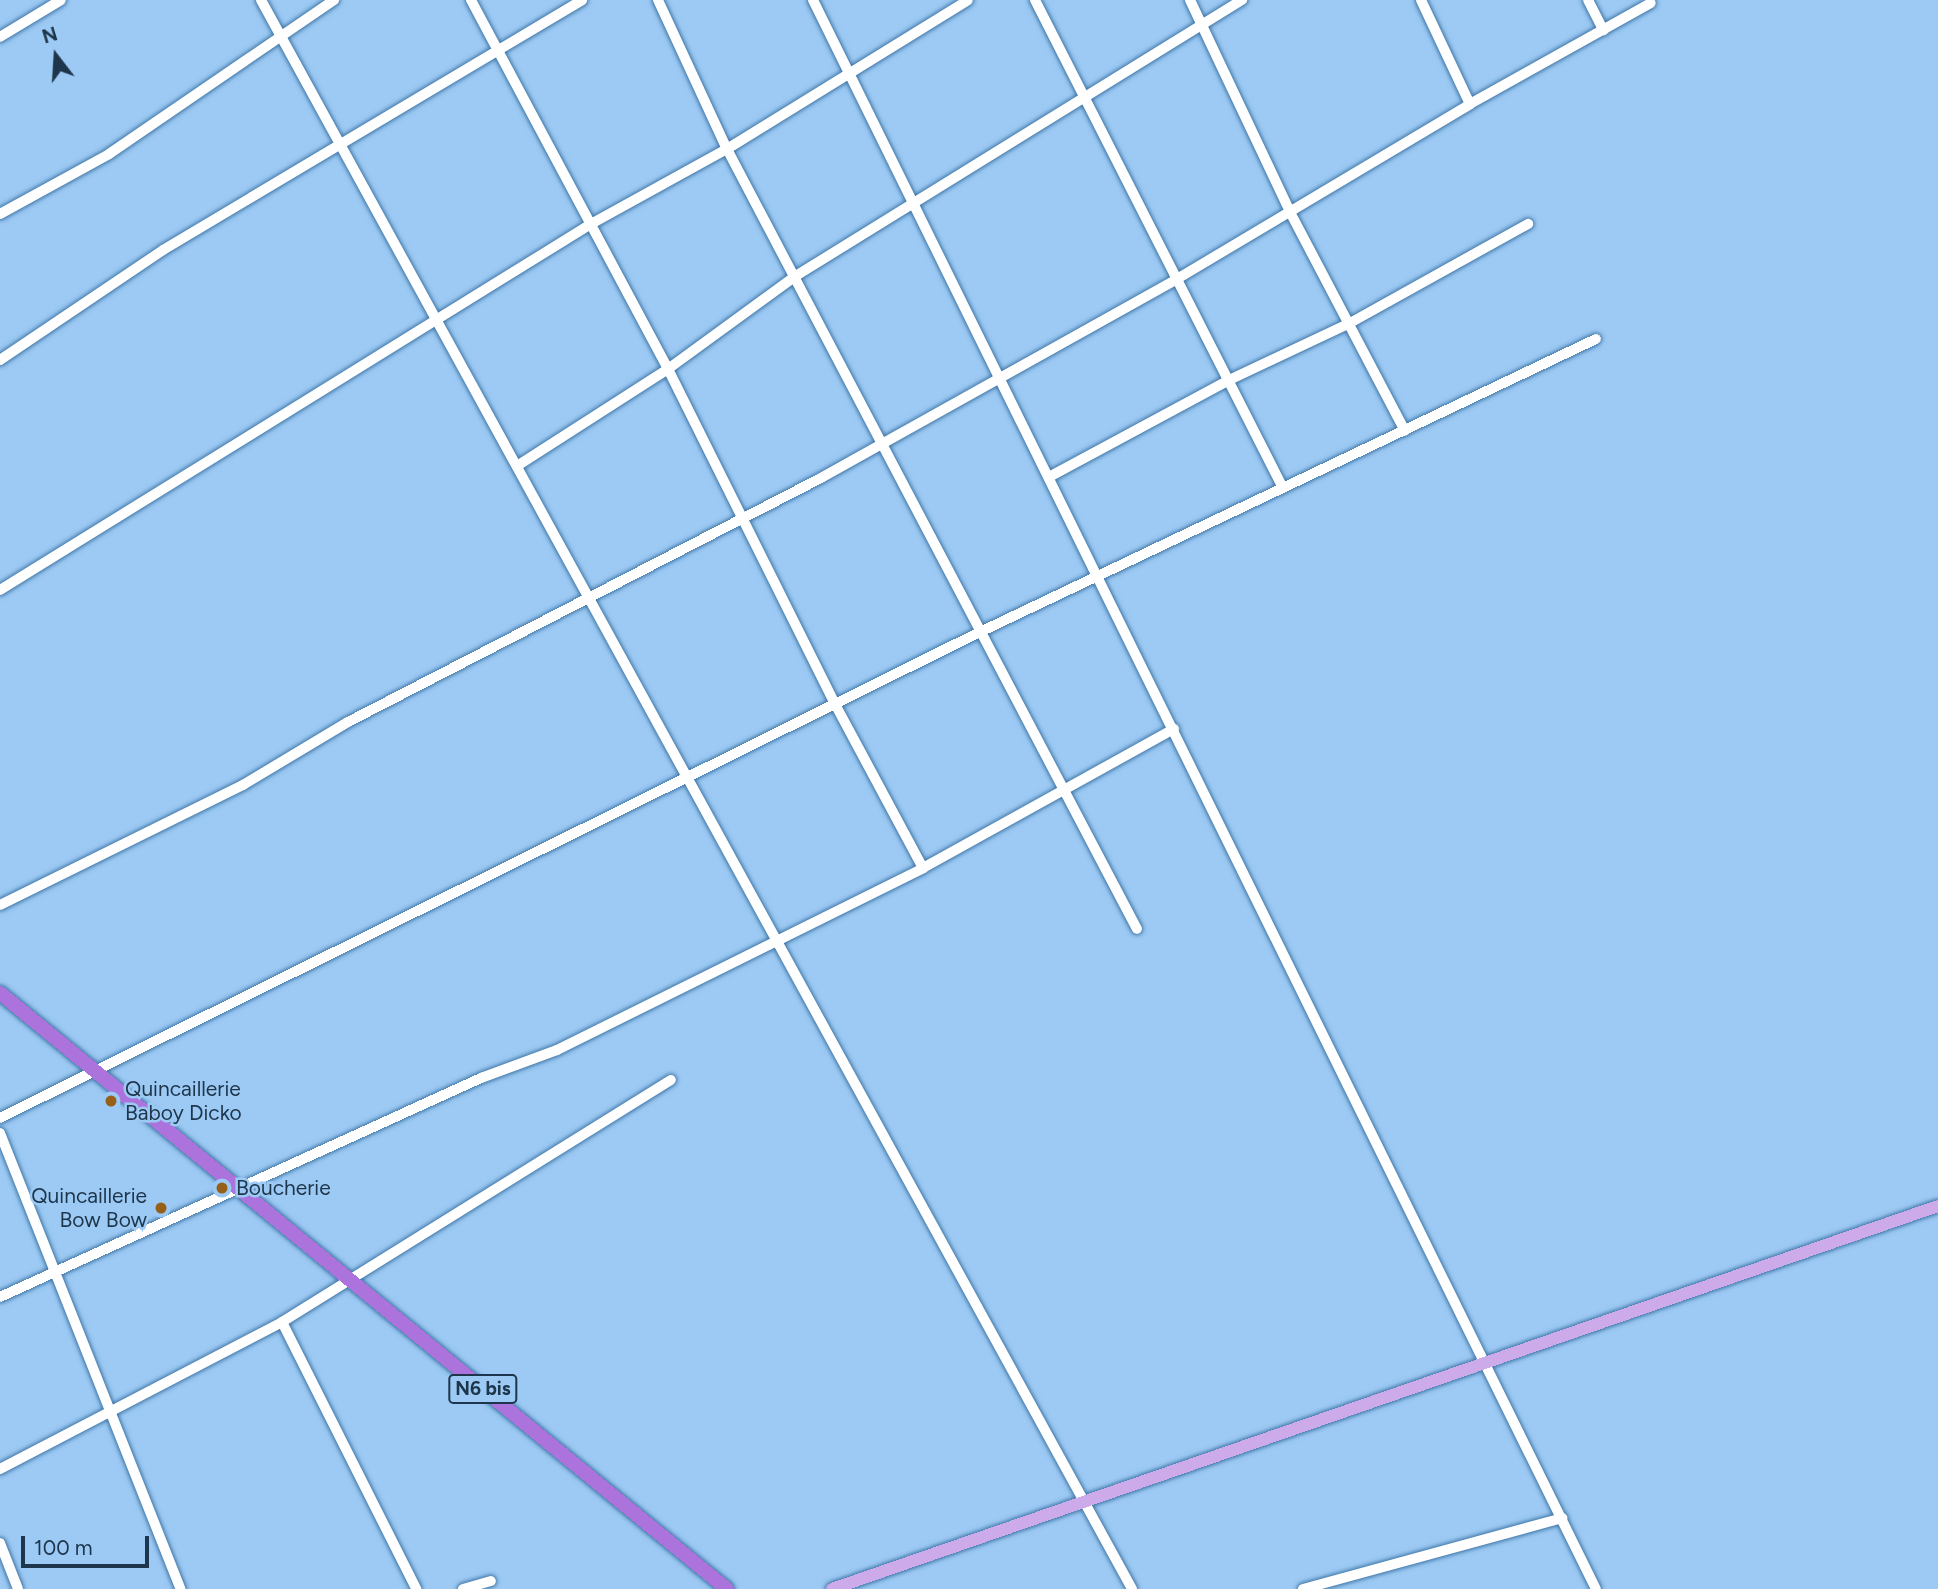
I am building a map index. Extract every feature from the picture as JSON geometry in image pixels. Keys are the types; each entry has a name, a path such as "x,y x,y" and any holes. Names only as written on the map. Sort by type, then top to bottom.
{"highway":[{"name":"N6 bis","path":"0,993 727,1589"}],"main road":[{"path":"832,1589 1938,1206"}],"street":[{"path":"0,37 61,0"},
{"path":"261,0 686,778 1087,1502 1132,1589"},
{"path":"0,214 109,154 334,0"},
{"path":"471,0 499,48 667,369 835,704 923,868"},
{"path":"0,360 163,250 582,0"},
{"path":"658,0 727,149 880,444 1067,791 1137,929"},
{"path":"813,0 1488,1361 1596,1589"},
{"path":"0,590 591,224 727,149 848,71 968,0"},
{"path":"1035,0 1283,488"},
{"path":"1190,0 1290,212 1405,431"},
{"path":"517,466 667,369 794,277 915,205 1082,97 1242,0"},
{"path":"1421,0 1470,104"},
{"path":"1587,0 1603,30"},
{"path":"0,905 243,785 348,722 880,444 1177,279 1470,104 1651,3"},
{"path":"1049,477 1227,381 1350,323 1528,224"},
{"path":"0,1118 980,632 1596,339"},
{"path":"0,1297 481,1078 556,1050 627,1011 778,941 923,868 1067,791 1174,729"},
{"path":"0,1469 282,1322 671,1080"},
{"path":"0,1133 180,1589"},
{"path":"282,1322 416,1589"},
{"path":"1303,1589 1562,1518"},
{"path":"0,1542 18,1589"},
{"path":"463,1589 491,1581"}],"place":[{"name":"Quincaillerie Baboy Dicko","path":"111,1101"},
{"name":"Boucherie","path":"222,1188"},
{"name":"Quincaillerie Bow Bow","path":"161,1208"}]}
